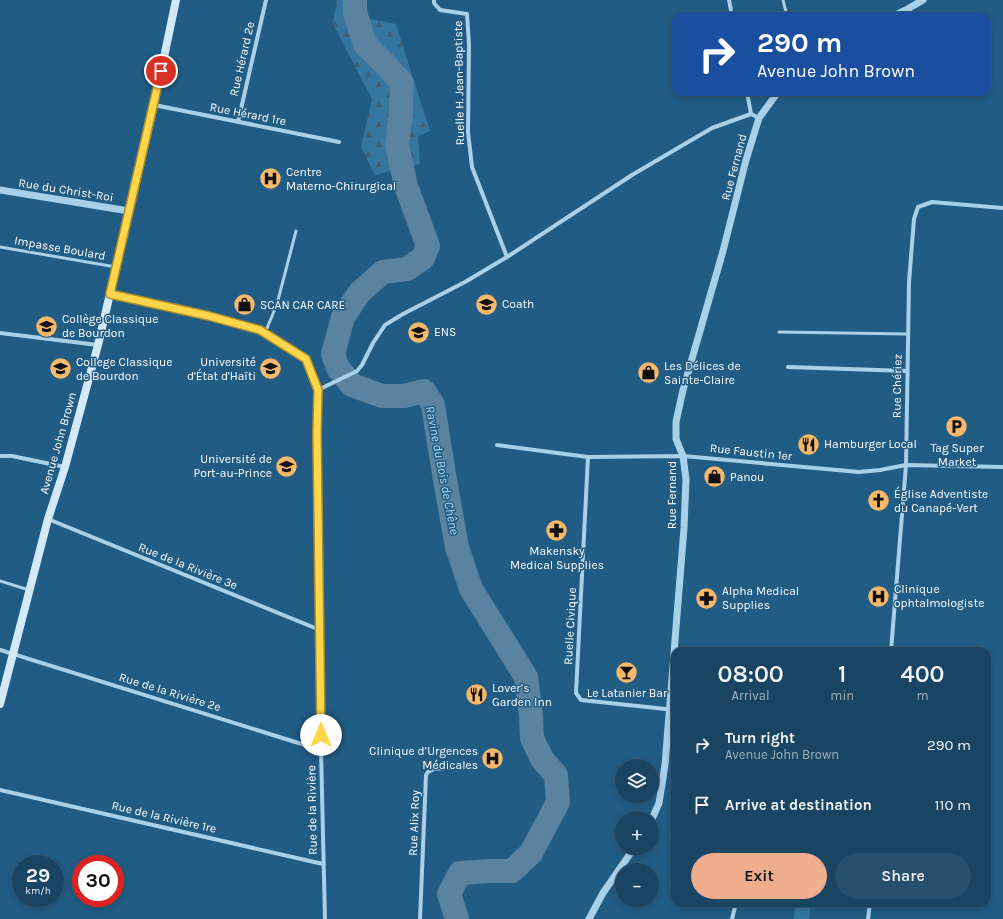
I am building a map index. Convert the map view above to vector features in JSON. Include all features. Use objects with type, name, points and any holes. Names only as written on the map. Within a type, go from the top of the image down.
[{"type":"main road","name":"Avenue John Brown","points":[[0,704],[48,519],[65,467],[98,345],[154,105],[176,0]]},
{"type":"street","name":"Rue Hérard 2e","points":[[238,122],[266,0]]},
{"type":"street","name":"Ruelle H. Jean-Baptiste","points":[[434,0],[434,3],[440,10],[467,14],[469,44],[468,132],[472,167],[507,257]]},
{"type":"street","points":[[729,0],[731,12]]},
{"type":"street","points":[[901,12],[923,0]]},
{"type":"street","points":[[748,96],[751,114]]},
{"type":"street","name":"Rue Fernand","points":[[676,647],[686,479],[683,456],[676,439],[677,415],[723,251],[746,160],[759,118],[775,96]]},
{"type":"street","name":"Rue Hérard 1re","points":[[154,105],[339,142]]},
{"type":"street","points":[[318,390],[341,379],[362,365],[373,343],[385,326],[402,314],[465,282],[507,257],[638,172],[712,128],[751,114],[759,118]]},
{"type":"street","name":"Rue du Christ-Roi","points":[[0,190],[129,211]]},
{"type":"street","name":"Rue Chériez","points":[[891,647],[906,465],[909,282],[914,219],[918,207],[932,202],[1003,208]]},
{"type":"street","name":"Rue de la Rivière","points":[[110,294],[209,316],[260,330],[306,359],[318,390],[317,434],[321,750],[325,919]]},
{"type":"street","points":[[0,333],[98,345]]},
{"type":"street","points":[[788,367],[907,371]]},
{"type":"street","name":"Rue Faustin 1er","points":[[497,445],[588,457],[683,456],[859,472],[906,465],[1003,467]]},
{"type":"street","points":[[0,456],[12,456],[65,467]]},
{"type":"street","name":"Ruelle Civique","points":[[588,457],[576,693],[581,700],[671,710]]},
{"type":"street","name":"Rue de la Rivière 3e","points":[[48,519],[320,630]]},
{"type":"street","name":"Rue de la Rivière 2e","points":[[0,650],[321,750]]},
{"type":"street","name":"Rue Fernand","points":[[655,811],[658,803],[665,765],[671,718]]},
{"type":"street","name":"Rue Alix Roy","points":[[420,919],[426,775],[428,772],[434,770],[472,766]]},
{"type":"street","name":"Rue de la Rivière 1re","points":[[0,790],[323,864]]},
{"type":"street","points":[[589,919],[603,893],[629,855]]},
{"type":"street","points":[[732,919],[735,907]]},
{"type":"street","points":[[868,919],[870,907]]},
{"type":"lane","points":[[783,0],[786,12]]},
{"type":"lane","points":[[265,333],[277,304],[296,231]]},
{"type":"lane","name":"Impasse Boulard","points":[[0,247],[116,267]]},
{"type":"lane","points":[[779,332],[908,334]]},
{"type":"lane","points":[[0,582],[29,590]]},
{"type":"green space","points":[[337,0],[365,0],[370,19],[396,24],[430,131],[418,136],[420,164],[375,175],[361,147],[372,99],[333,24]]},
{"type":"green space","points":[[796,907],[810,907],[809,919],[794,919]]},
{"type":"waterway","name":"Ravine du Bois de Chêne","points":[[355,0],[355,13],[365,44],[402,83],[401,111],[397,145],[406,186],[428,246],[423,258],[407,269],[383,272],[360,292],[343,317],[333,354],[338,368],[352,385],[382,396],[404,396],[424,391],[433,405],[457,547],[471,589],[526,677],[531,715],[532,738],[542,759],[556,775],[558,802],[531,853],[512,871],[460,873],[449,894],[457,919]]},
{"type":"place","name":"Centre Materno-Chirurgical","points":[[271,179]]},
{"type":"place","name":"Coath","points":[[486,304]]},
{"type":"place","name":"SCAN CAR CARE","points":[[245,305]]},
{"type":"place","name":"Collège Classique de Bourdon","points":[[46,326]]},
{"type":"place","name":"ENS","points":[[418,332]]},
{"type":"place","name":"College Classique de Bourdon","points":[[60,369]]},
{"type":"place","name":"Université d'État d'Haïti","points":[[271,369]]},
{"type":"place","name":"Les Délices de Sainte-Claire","points":[[648,373]]},
{"type":"place","name":"Tag Super Market","points":[[957,427]]},
{"type":"place","name":"Hamburger Local","points":[[809,444]]},
{"type":"place","name":"Université de Port-au-Prince","points":[[287,466]]},
{"type":"place","name":"Panou","points":[[714,477]]},
{"type":"place","name":"Église Adventiste du Canapé-Vert","points":[[879,501]]},
{"type":"place","name":"Makensky Medical Supplies","points":[[557,530]]},
{"type":"place","name":"Clinique ophtalmologiste","points":[[879,596]]},
{"type":"place","name":"Alpha Medical Supplies","points":[[706,598]]},
{"type":"place","name":"Le Latanier Bar","points":[[627,672]]},
{"type":"place","name":"Lover’s Garden Inn","points":[[476,695]]},
{"type":"place","name":"Clinique d’Urgences Médicales","points":[[493,758]]},
{"type":"route","points":[[161,71],[110,294],[209,316],[260,330],[306,359],[318,390],[317,434],[321,735]]}]
